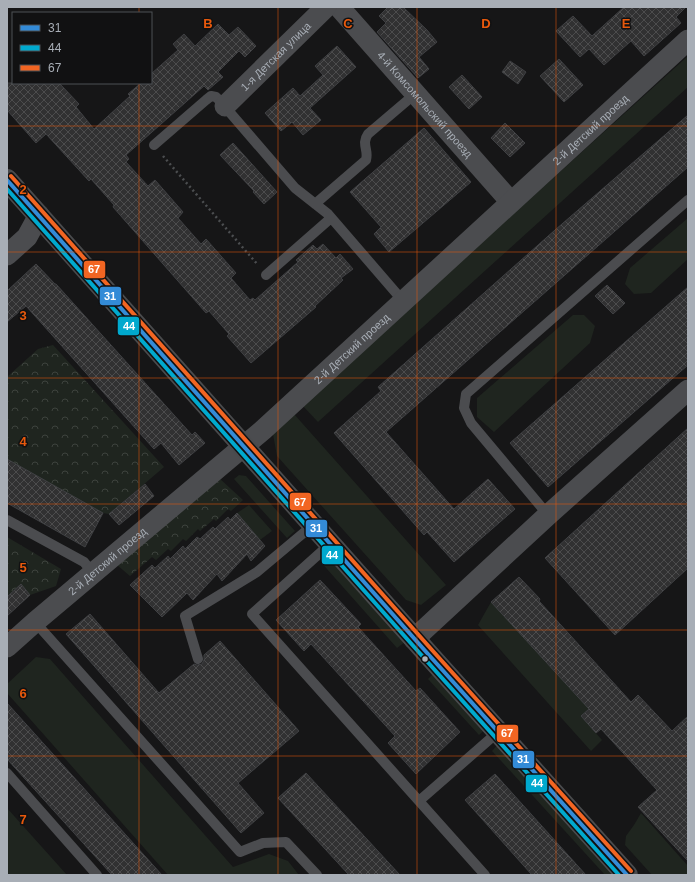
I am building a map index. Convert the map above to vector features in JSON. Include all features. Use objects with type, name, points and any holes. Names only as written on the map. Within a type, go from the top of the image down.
[{"type":"street","name":"1-я Детская улица","points":[[225,106],[326,7]]},
{"type":"street","name":"4-й Комсомольский проезд","points":[[339,7],[511,202]]},
{"type":"street","name":"2-й Детский проезд","points":[[7,647],[244,447],[688,40]]},
{"type":"street","points":[[7,180],[414,639],[627,875]]},
{"type":"street","points":[[7,255],[27,237],[39,215]]},
{"type":"street","points":[[414,639],[548,515],[688,390]]},
{"type":"lane","points":[[315,204],[366,160],[365,141],[368,134],[415,94]]},
{"type":"lane","points":[[154,145],[211,96],[216,97],[295,188],[332,218],[403,301]]},
{"type":"lane","points":[[548,515],[471,423],[464,408],[466,394],[688,200]]},
{"type":"lane","points":[[266,275],[332,218]]},
{"type":"lane","points":[[7,520],[84,562],[93,573]]},
{"type":"lane","points":[[198,659],[184,616],[257,572],[313,525]]},
{"type":"lane","points":[[330,544],[252,614],[485,875]]},
{"type":"lane","points":[[35,622],[240,852],[263,843],[286,842],[317,875]]},
{"type":"lane","points":[[419,801],[498,732]]},
{"type":"lane","points":[[7,773],[97,875]]},
{"type":"path","points":[[154,145],[266,275]]},
{"type":"green space","points":[[688,56],[688,87],[318,422],[302,405]]},
{"type":"green space","points":[[688,218],[688,259],[651,293],[634,294],[625,284],[630,268]]},
{"type":"green space","points":[[573,315],[584,315],[595,326],[590,343],[494,432],[477,417],[477,398]]},
{"type":"green space","points":[[53,345],[164,467],[109,514],[103,513],[7,459],[7,377],[38,349]]},
{"type":"green space","points":[[294,414],[446,585],[421,605],[406,600],[277,456],[273,434]]},
{"type":"green space","points":[[239,475],[246,476],[295,531],[287,538],[234,479]]},
{"type":"green space","points":[[220,479],[243,500],[231,511],[228,509],[216,521],[214,519],[200,531],[198,529],[186,541],[183,539],[171,551],[168,549],[156,560],[152,557],[130,576],[116,564]]},
{"type":"green space","points":[[249,505],[272,531],[260,540],[237,513]]},
{"type":"green space","points":[[7,537],[61,569],[56,586],[30,595],[21,584],[7,597]]},
{"type":"green space","points":[[326,553],[405,642],[397,648],[319,560]]},
{"type":"green space","points":[[491,602],[589,709],[581,716],[602,740],[591,751],[478,625]]},
{"type":"green space","points":[[36,657],[50,659],[233,867],[269,854],[288,861],[299,875],[168,875],[7,693],[7,684]]},
{"type":"green space","points":[[437,670],[488,727],[479,735],[428,679]]},
{"type":"green space","points":[[501,741],[622,875],[605,875],[492,751]]},
{"type":"green space","points":[[7,808],[67,875],[7,875]]},
{"type":"green space","points":[[641,813],[688,866],[688,875],[652,875],[625,845],[626,836]]},
{"type":"building","points":[[388,7],[403,7],[437,42],[419,57],[429,69],[418,78],[377,32],[386,23],[379,16]]},
{"type":"building","points":[[624,7],[686,7],[676,17],[681,23],[644,56],[631,41],[604,65],[589,49],[580,57],[556,31],[573,16],[592,36]]},
{"type":"building","points":[[218,24],[229,35],[238,27],[256,46],[245,57],[239,51],[218,72],[223,77],[208,90],[204,86],[126,155],[129,159],[126,162],[148,186],[155,180],[183,212],[178,218],[201,244],[206,239],[236,273],[231,278],[250,300],[253,298],[255,300],[298,262],[296,260],[313,245],[317,249],[323,244],[336,258],[340,254],[353,269],[341,278],[343,280],[315,306],[316,307],[251,363],[227,336],[229,334],[209,311],[206,313],[113,207],[114,205],[91,179],[89,181],[46,134],[36,143],[7,110],[7,83],[60,84],[79,104],[76,107],[94,129],[130,96],[128,94],[140,84],[152,84],[152,73],[178,50],[173,44],[184,34],[195,46]]},
{"type":"building","points":[[337,46],[356,67],[310,108],[321,120],[303,135],[292,122],[281,131],[265,113],[293,88],[300,96],[323,75],[315,66]]},
{"type":"building","points":[[559,59],[583,85],[564,102],[540,76]]},
{"type":"building","points":[[510,61],[526,72],[518,84],[502,72]]},
{"type":"building","points":[[462,75],[482,97],[469,109],[449,87]]},
{"type":"building","points":[[688,115],[688,167],[386,432],[454,509],[488,479],[515,509],[454,562],[427,532],[424,535],[334,433],[381,391],[378,387],[555,230]]},
{"type":"building","points":[[505,123],[525,143],[510,157],[491,138]]},
{"type":"building","points":[[424,128],[471,182],[389,252],[374,234],[381,227],[350,192]]},
{"type":"building","points":[[233,143],[277,192],[264,204],[253,192],[254,191],[220,155]]},
{"type":"building","points":[[36,264],[56,284],[192,435],[195,432],[205,443],[179,465],[161,443],[154,449],[26,306],[7,322],[7,291]]},
{"type":"building","points":[[607,285],[625,303],[613,314],[595,296]]},
{"type":"building","points":[[688,287],[688,365],[548,487],[510,443]]},
{"type":"building","points":[[688,428],[688,568],[615,635],[545,558]]},
{"type":"building","points":[[7,459],[103,513],[85,547],[7,503]]},
{"type":"building","points":[[145,484],[154,496],[119,525],[109,514]]},
{"type":"building","points":[[237,513],[265,546],[251,561],[247,554],[222,581],[217,574],[193,600],[187,593],[162,617],[130,585],[152,565],[155,568],[168,556],[170,559],[183,546],[185,549],[197,537],[200,539],[213,527],[215,529],[228,517],[230,520]]},
{"type":"building","points":[[519,577],[631,702],[638,695],[672,731],[688,716],[688,861],[638,807],[657,790],[601,729],[596,733],[581,716],[589,709],[491,602]]},
{"type":"building","points":[[320,580],[361,624],[358,627],[416,691],[420,688],[460,732],[416,774],[388,743],[395,736],[311,644],[304,651],[276,620]]},
{"type":"building","points":[[21,584],[30,595],[7,616],[7,597]]},
{"type":"building","points":[[90,614],[159,693],[194,664],[202,664],[204,655],[220,641],[299,731],[238,783],[264,813],[241,833],[66,634]]},
{"type":"building","points":[[7,703],[162,875],[112,875],[7,759]]},
{"type":"building","points":[[306,773],[400,875],[349,875],[278,798]]},
{"type":"building","points":[[495,774],[586,875],[532,875],[465,800]]},
{"type":"transit line","name":"67","points":[[11,176],[432,650],[631,871]]},
{"type":"transit line","name":"31","points":[[7,180],[428,654],[627,875]]},
{"type":"transit line","name":"44","points":[[7,189],[619,875]]}]
